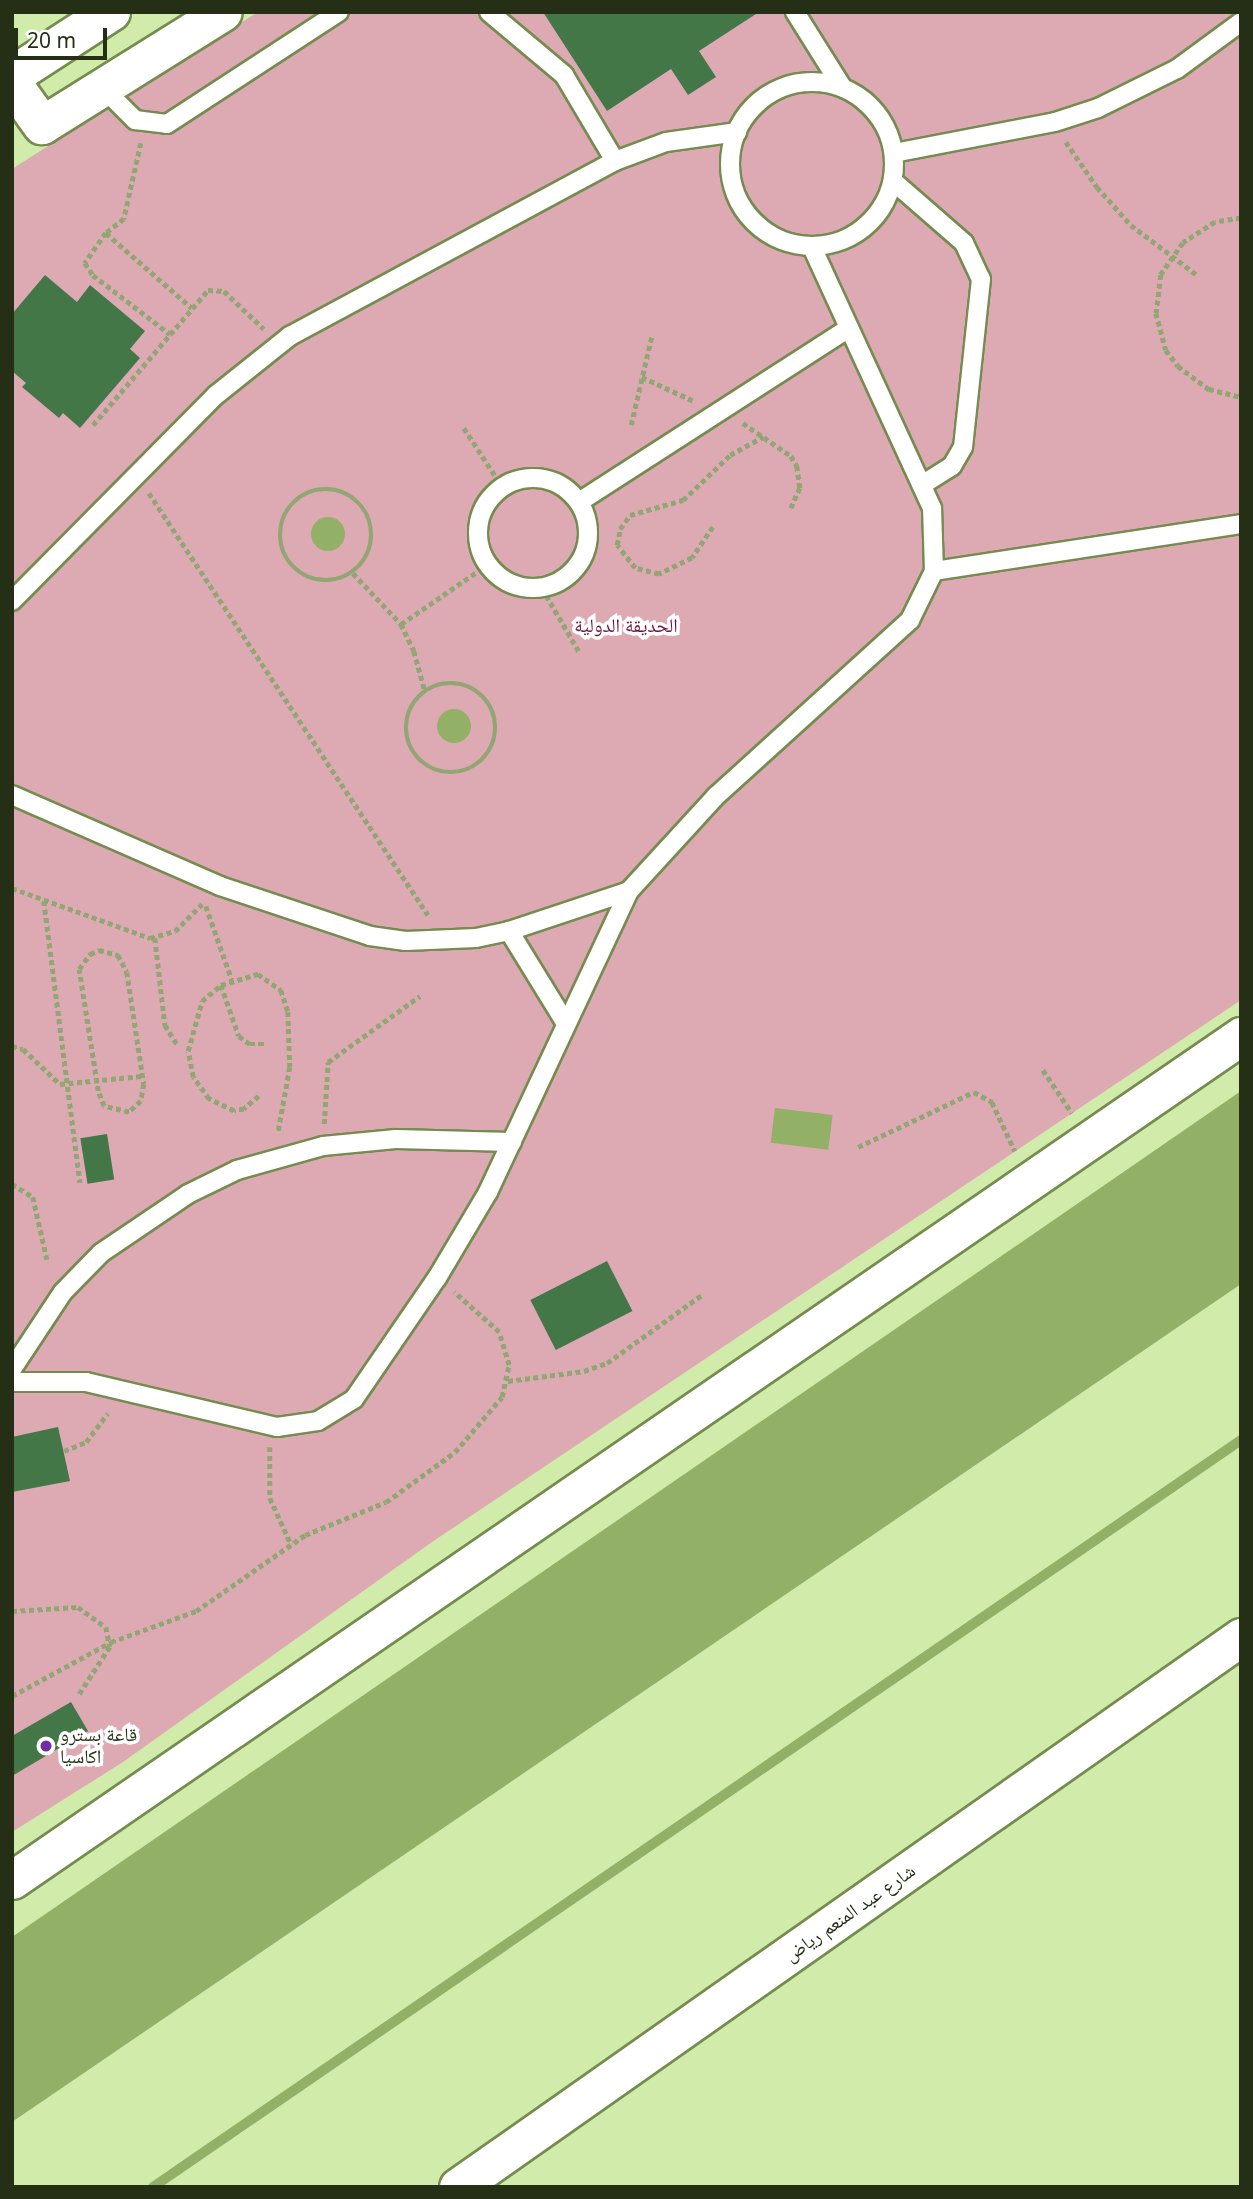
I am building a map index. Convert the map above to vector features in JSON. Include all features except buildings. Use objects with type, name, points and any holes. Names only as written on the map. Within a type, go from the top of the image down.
[{"type":"highway","points":[[12,76],[111,12]]},
{"type":"highway","points":[[12,83],[42,125]]},
{"type":"street","points":[[42,125],[223,12]]},
{"type":"street","points":[[12,1880],[1241,1036]]},
{"type":"street","name":"شارع عبد المنعم رياض","points":[[458,2187],[1241,1637]]},
{"type":"lane","points":[[102,87],[127,115],[144,125],[177,120],[339,12]]},
{"type":"lane","points":[[489,12],[564,75],[615,161]]},
{"type":"lane","points":[[795,12],[842,87],[877,113],[894,153],[893,181],[877,215],[849,239],[812,247],[778,239],[749,217],[739,202],[730,167],[737,132],[758,102],[789,85],[816,82],[842,87]]},
{"type":"lane","points":[[894,153],[1055,122],[1158,79],[1241,22]]},
{"type":"lane","points":[[12,601],[216,395],[280,344],[615,161],[666,142],[737,132]]},
{"type":"lane","points":[[893,181],[964,243],[981,279],[963,447],[952,466],[923,484]]},
{"type":"lane","points":[[12,1382],[63,1380],[125,1389],[277,1427],[318,1421],[354,1399],[438,1278],[512,1142],[565,1022],[629,891],[716,796],[895,637],[923,600],[933,571],[936,531],[923,484],[812,247]]},
{"type":"lane","points":[[579,502],[849,328]]},
{"type":"lane","points":[[518,479],[552,480],[579,502],[588,523],[583,555],[562,580],[542,588],[521,587],[502,580],[488,565],[477,531],[489,498],[502,486],[518,479]]},
{"type":"lane","points":[[933,571],[1241,524]]},
{"type":"lane","points":[[12,795],[220,886],[335,929],[406,941],[445,941],[509,931],[629,891]]},
{"type":"lane","points":[[509,931],[565,1022]]},
{"type":"lane","points":[[12,1369],[63,1292],[101,1253],[188,1194],[273,1159],[323,1146],[396,1139],[512,1142]]},
{"type":"path","points":[[1055,122],[1113,207],[1170,257],[1197,275]]},
{"type":"path","points":[[144,125],[127,211],[89,252],[86,268],[170,334]]},
{"type":"path","points":[[1241,218],[1198,231],[1170,257],[1156,293],[1159,332],[1167,350],[1192,379],[1209,389],[1241,397]]},
{"type":"path","points":[[106,233],[192,308]]},
{"type":"path","points":[[93,425],[208,290],[219,289],[280,344]]},
{"type":"path","points":[[631,425],[652,335]]},
{"type":"path","points":[[464,428],[502,486]]},
{"type":"path","points":[[713,527],[697,553],[659,574],[635,568],[617,545],[620,529],[630,515],[683,500],[730,455],[764,437]]},
{"type":"path","points":[[137,475],[445,941]]},
{"type":"path","points":[[327,488],[345,493],[361,504],[370,521],[372,540],[366,559],[353,573],[335,581],[316,580],[298,572],[286,558],[280,540],[282,520],[292,504],[307,492],[327,488]]},
{"type":"path","points":[[401,624],[488,565]]},
{"type":"path","points":[[353,573],[401,624],[414,651],[425,691]]},
{"type":"path","points":[[542,588],[580,653]]},
{"type":"path","points":[[442,684],[461,684],[478,691],[491,705],[496,723],[494,743],[485,759],[470,770],[451,774],[433,770],[413,751],[406,723],[412,705],[425,691],[442,684]]},
{"type":"path","points":[[12,888],[155,938],[175,931],[220,886]]},
{"type":"path","points":[[44,901],[80,1183]]},
{"type":"path","points":[[204,902],[232,979]]},
{"type":"path","points":[[155,938],[165,1025],[178,1046]]},
{"type":"path","points":[[99,950],[118,955],[124,963],[142,1076],[141,1101],[120,1113],[104,1106],[96,1082],[79,969],[90,954],[99,950]]},
{"type":"path","points":[[259,1096],[244,1109],[227,1109],[209,1099],[193,1077],[188,1051],[196,1012],[221,985],[232,979],[258,974],[267,977],[285,999],[290,1067],[273,1159]]},
{"type":"path","points":[[221,985],[239,1036],[250,1044],[265,1044]]},
{"type":"path","points":[[323,1146],[328,1062],[420,996]]},
{"type":"path","points":[[12,1046],[23,1049],[53,1081],[66,1085],[142,1076]]},
{"type":"path","points":[[1042,1070],[1090,1139]]},
{"type":"path","points":[[858,1147],[968,1094],[982,1093],[992,1102],[1028,1180]]},
{"type":"path","points":[[12,1184],[33,1197],[47,1259]]},
{"type":"path","points":[[12,1696],[111,1642],[196,1611],[291,1544],[411,1487],[470,1437],[508,1381],[506,1348],[499,1332],[438,1278]]},
{"type":"path","points":[[508,1381],[584,1371],[607,1363],[703,1294]]},
{"type":"path","points":[[64,1451],[86,1443],[125,1389]]},
{"type":"path","points":[[277,1427],[267,1472],[270,1498],[291,1544]]},
{"type":"path","points":[[12,1611],[78,1607],[96,1616],[111,1642]]},
{"type":"path","points":[[79,1695],[111,1642]]},
{"type":"green space","name":"الحديقة الدولية","points":[[258,12],[1241,12],[1241,1000],[432,1542],[123,1762],[12,1832],[12,169]]},
{"type":"shaded area","points":[[328,517],[340,522],[345,534],[340,546],[328,551],[316,546],[311,534],[316,522]]},
{"type":"shaded area","points":[[454,709],[466,714],[471,726],[466,738],[454,743],[442,738],[437,726],[442,714]]},
{"type":"shaded area","points":[[1241,1091],[1241,1284],[12,2122],[12,1937]]},
{"type":"shaded area","points":[[775,1108],[833,1115],[828,1150],[771,1143]]},
{"type":"waterway","points":[[153,2187],[1241,1440]]},
{"type":"place","name":"قاعة بسترو اكاسيا","points":[[46,1746]]}]
